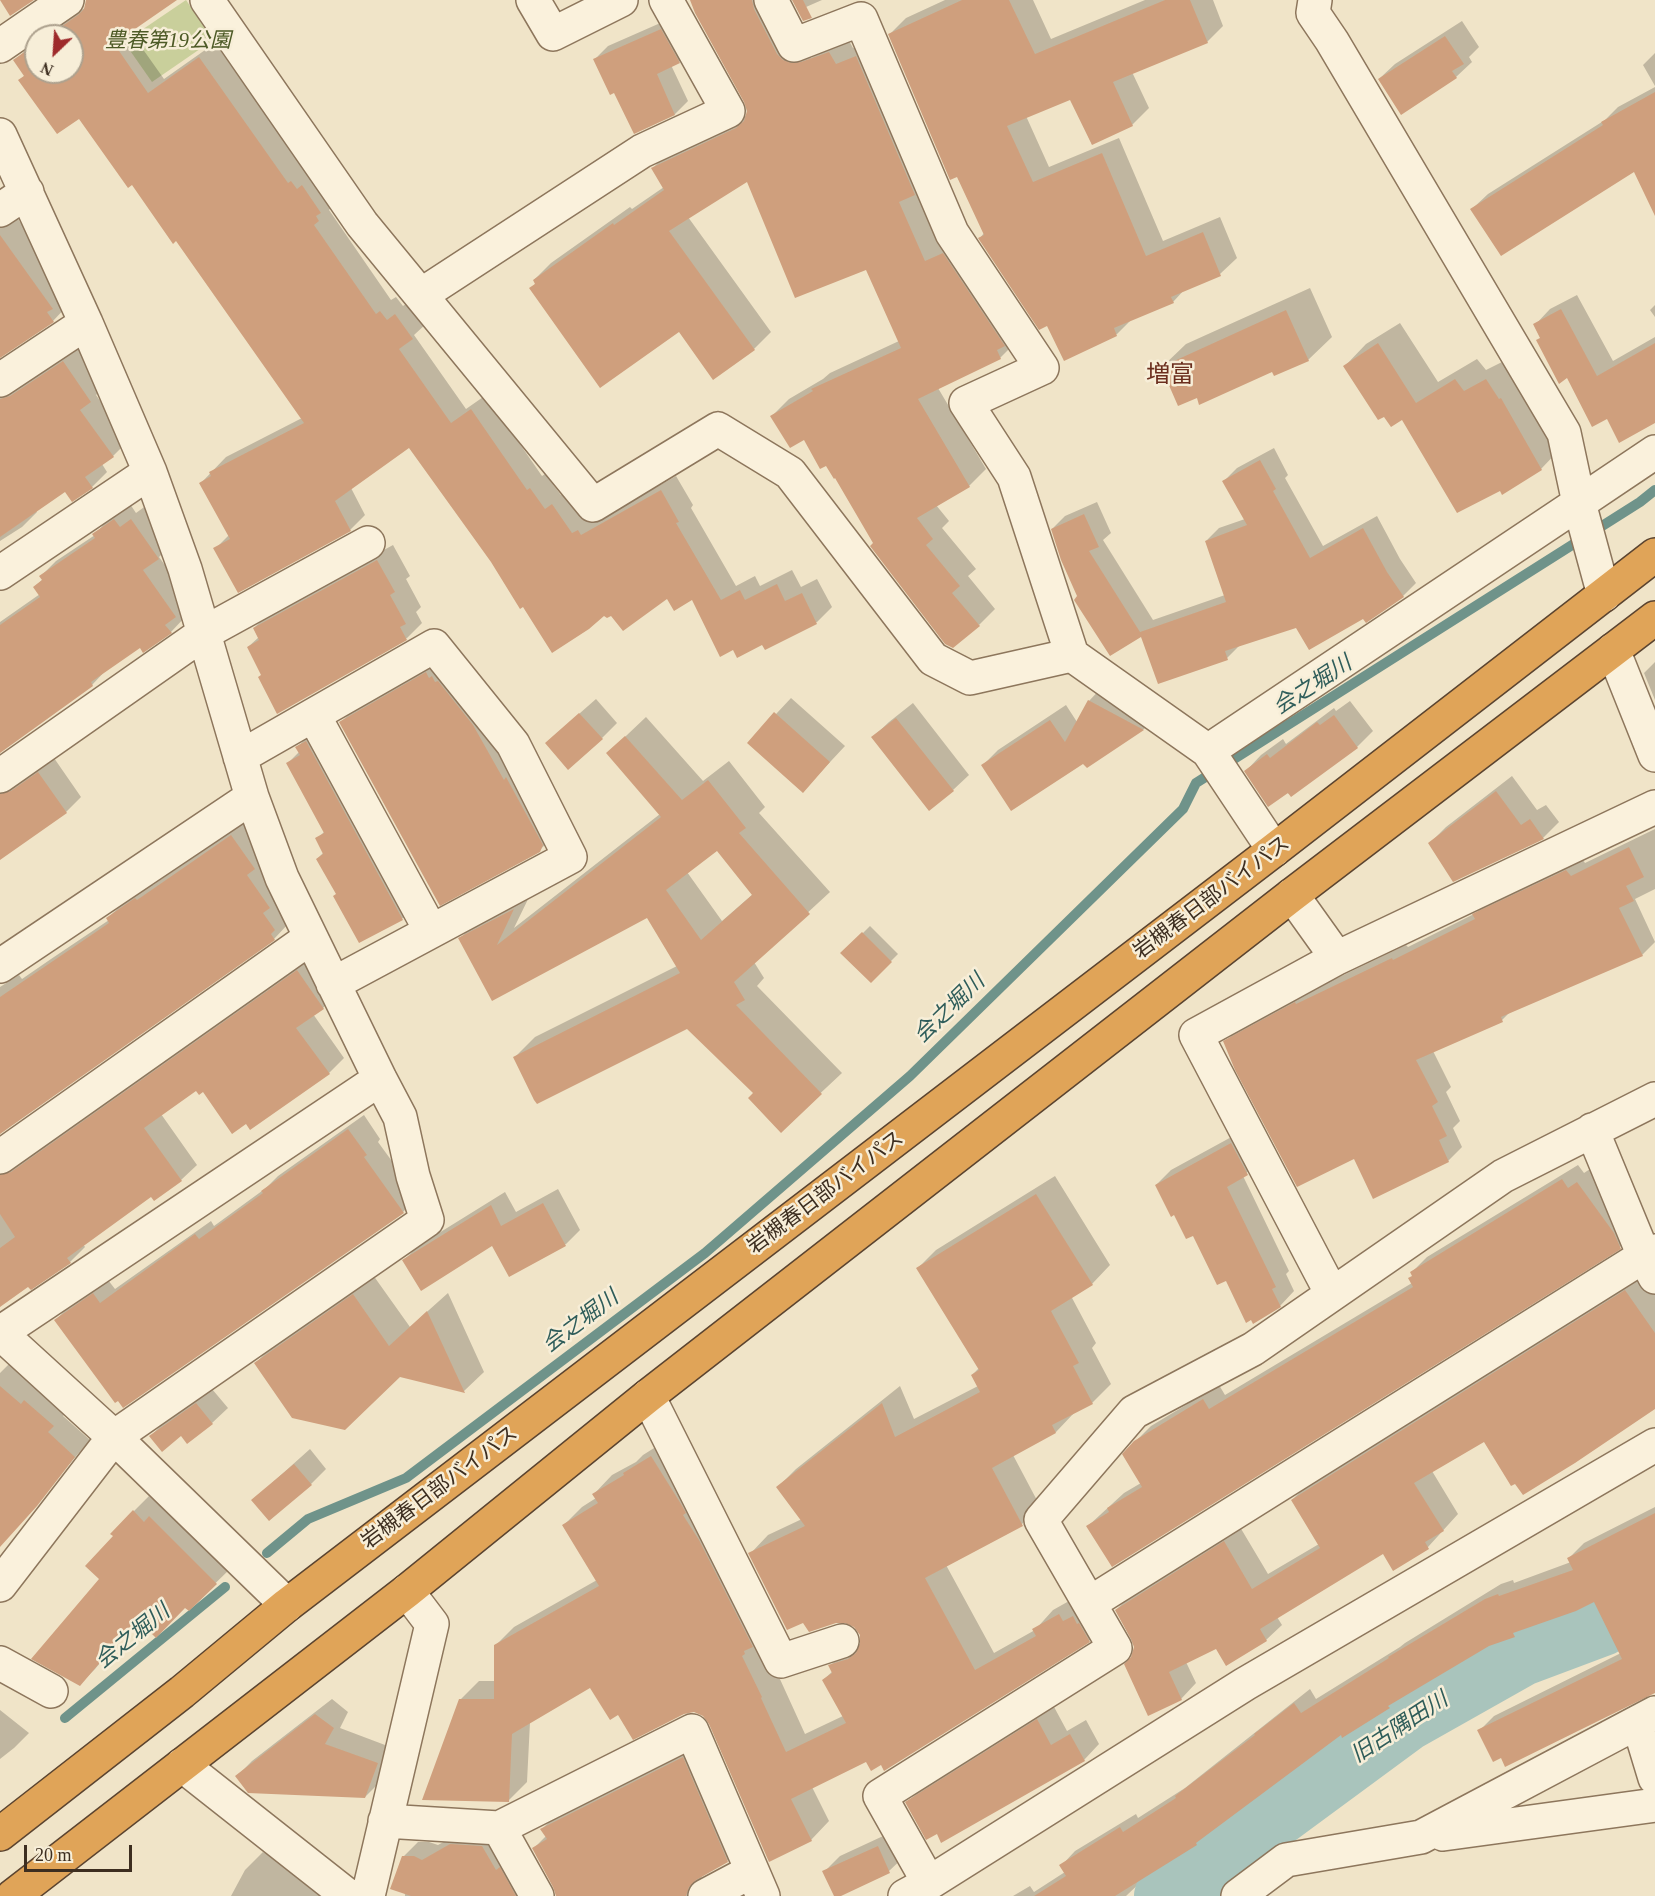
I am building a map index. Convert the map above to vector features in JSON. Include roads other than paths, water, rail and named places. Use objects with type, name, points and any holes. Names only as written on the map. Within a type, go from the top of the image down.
[{"type":"highway","name":"岩槻春日部バイパス","points":[[0,1834],[182,1692],[287,1605],[1274,850],[1655,555]]},
{"type":"highway","points":[[13,1896],[407,1591],[648,1396],[1292,895],[1655,618]]},
{"type":"street","points":[[0,46],[67,0]]},
{"type":"street","points":[[207,0],[362,224],[593,505],[718,429],[790,473],[933,659],[970,678],[1072,655]]},
{"type":"street","points":[[533,0],[553,34],[621,0]]},
{"type":"street","points":[[421,295],[642,151],[728,111],[666,0]]},
{"type":"street","points":[[771,0],[794,45],[861,19],[952,233],[1042,368],[966,403],[1014,477],[1072,655],[1209,752],[1274,850]]},
{"type":"street","points":[[1315,0],[1313,13],[1332,41],[1564,433],[1578,503],[1604,595]]},
{"type":"street","points":[[0,135],[86,323],[150,472],[185,569],[252,797],[282,878],[400,1117],[413,1176],[428,1220],[114,1437],[0,1585]]},
{"type":"street","points":[[0,210],[27,192]]},
{"type":"street","points":[[0,380],[86,323]]},
{"type":"street","points":[[1209,752],[1655,452]]},
{"type":"street","points":[[0,573],[150,472]]},
{"type":"street","points":[[0,776],[204,633],[368,543]]},
{"type":"street","points":[[240,757],[434,646],[513,744],[570,857],[333,984]]},
{"type":"street","points":[[1613,650],[1655,755]]},
{"type":"street","points":[[314,716],[431,931]]},
{"type":"street","points":[[0,966],[252,797]]},
{"type":"street","points":[[1332,1294],[1196,1035],[1338,958],[1655,807]]},
{"type":"street","points":[[1292,895],[1338,958]]},
{"type":"street","points":[[0,1157],[310,938]]},
{"type":"street","points":[[287,1605],[114,1437],[0,1333],[380,1079]]},
{"type":"street","points":[[1655,1099],[1503,1176],[1253,1349],[1134,1412],[1041,1520],[1115,1648],[880,1796],[917,1889],[1245,1684],[1655,1445]]},
{"type":"street","points":[[1090,1603],[1651,1261],[1592,1130]]},
{"type":"street","points":[[648,1396],[781,1662],[842,1641]]},
{"type":"street","points":[[368,1896],[432,1624],[407,1591]]},
{"type":"street","points":[[0,1663],[51,1691]]},
{"type":"street","points":[[1421,1837],[1646,1717],[1655,1778]]},
{"type":"street","points":[[385,1821],[499,1828],[692,1731],[757,1883],[705,1896]]},
{"type":"street","points":[[182,1765],[348,1896]]},
{"type":"street","points":[[1238,1896],[1286,1860],[1421,1837],[1655,1805]]},
{"type":"street","points":[[499,1828],[537,1896]]},
{"type":"waterway","name":"会之堀川","points":[[267,1553],[308,1519],[406,1478],[705,1253],[910,1076],[1183,809],[1196,783],[1640,502],[1655,490]]},
{"type":"waterway","name":"会之堀川","points":[[65,1718],[225,1587]]},
{"type":"waterway","name":"旧古隅田川","points":[[1166,1896],[1405,1720],[1522,1654],[1602,1624],[1655,1596]]},
{"type":"district","name":"増富","points":[[1170,376]]},
{"type":"park label","name":"豊春第19公園","points":[[168,41]]}]
